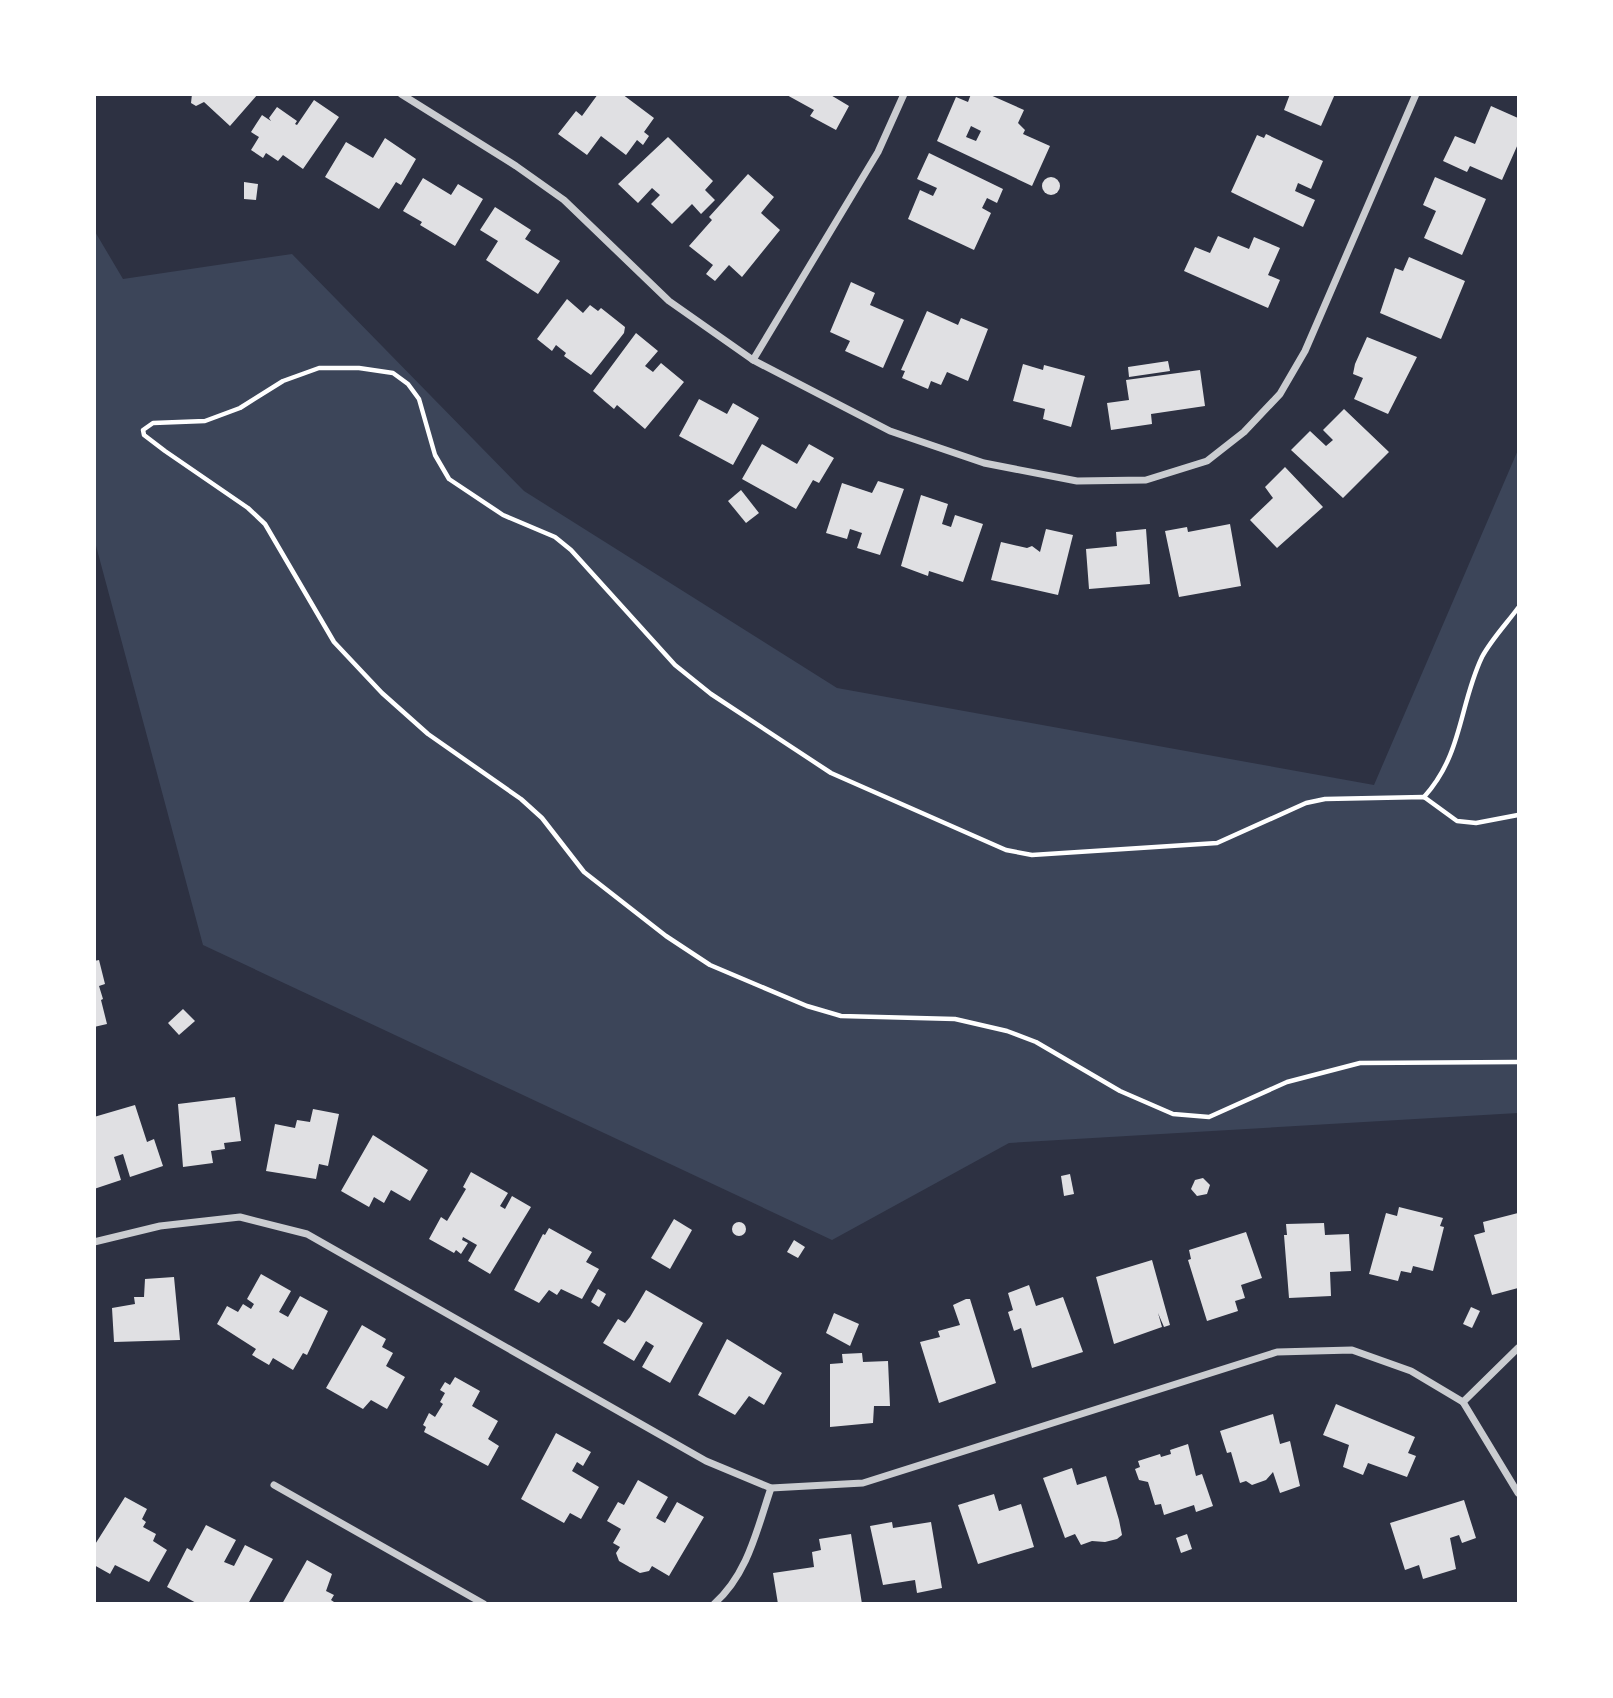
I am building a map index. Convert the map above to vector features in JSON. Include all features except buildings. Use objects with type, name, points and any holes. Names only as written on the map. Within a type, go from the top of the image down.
[{"type":"street","points":[[401,94],[516,166],[564,200],[669,301],[753,360],[890,431],[984,463],[1077,481],[1146,480],[1207,461],[1244,432],[1280,394],[1304,351],[1416,94]]},
{"type":"street","points":[[753,360],[878,152],[904,94]]},
{"type":"street","points":[[94,1242],[160,1227],[240,1217],[307,1234],[706,1461],[771,1488],[863,1483],[1277,1352],[1353,1350],[1411,1371],[1463,1402],[1518,1493]]},
{"type":"street","points":[[1463,1402],[1518,1348]]},
{"type":"street","points":[[274,1485],[484,1604]]},
{"type":"street","points":[[714,1604],[726,1593],[747,1560],[771,1488]]},
{"type":"path","points":[[1518,816],[1476,823],[1457,821],[1424,797],[1325,799],[1306,803],[1217,843],[1032,855],[1006,850],[831,773],[711,694],[675,665],[571,550],[555,537],[503,515],[449,479],[435,455],[419,399],[408,384],[393,373],[359,368],[319,368],[284,381],[240,408],[205,421],[153,423],[143,430],[155,443],[238,500],[265,524],[334,642],[382,693],[428,734],[521,799],[542,818],[584,872],[666,936],[710,965],[807,1006],[841,1016],[955,1019],[1007,1031],[1036,1042],[1120,1091],[1172,1114],[1209,1117],[1287,1082],[1360,1063],[1518,1062]]},
{"type":"path","points":[[1424,797],[1440,779],[1456,744],[1483,656],[1518,608]]},
{"type":"shaded area","points":[[94,230],[123,279],[292,254],[524,491],[837,688],[1374,785],[1518,450],[1518,1113],[1009,1143],[832,1240],[203,945],[95,542]]}]
